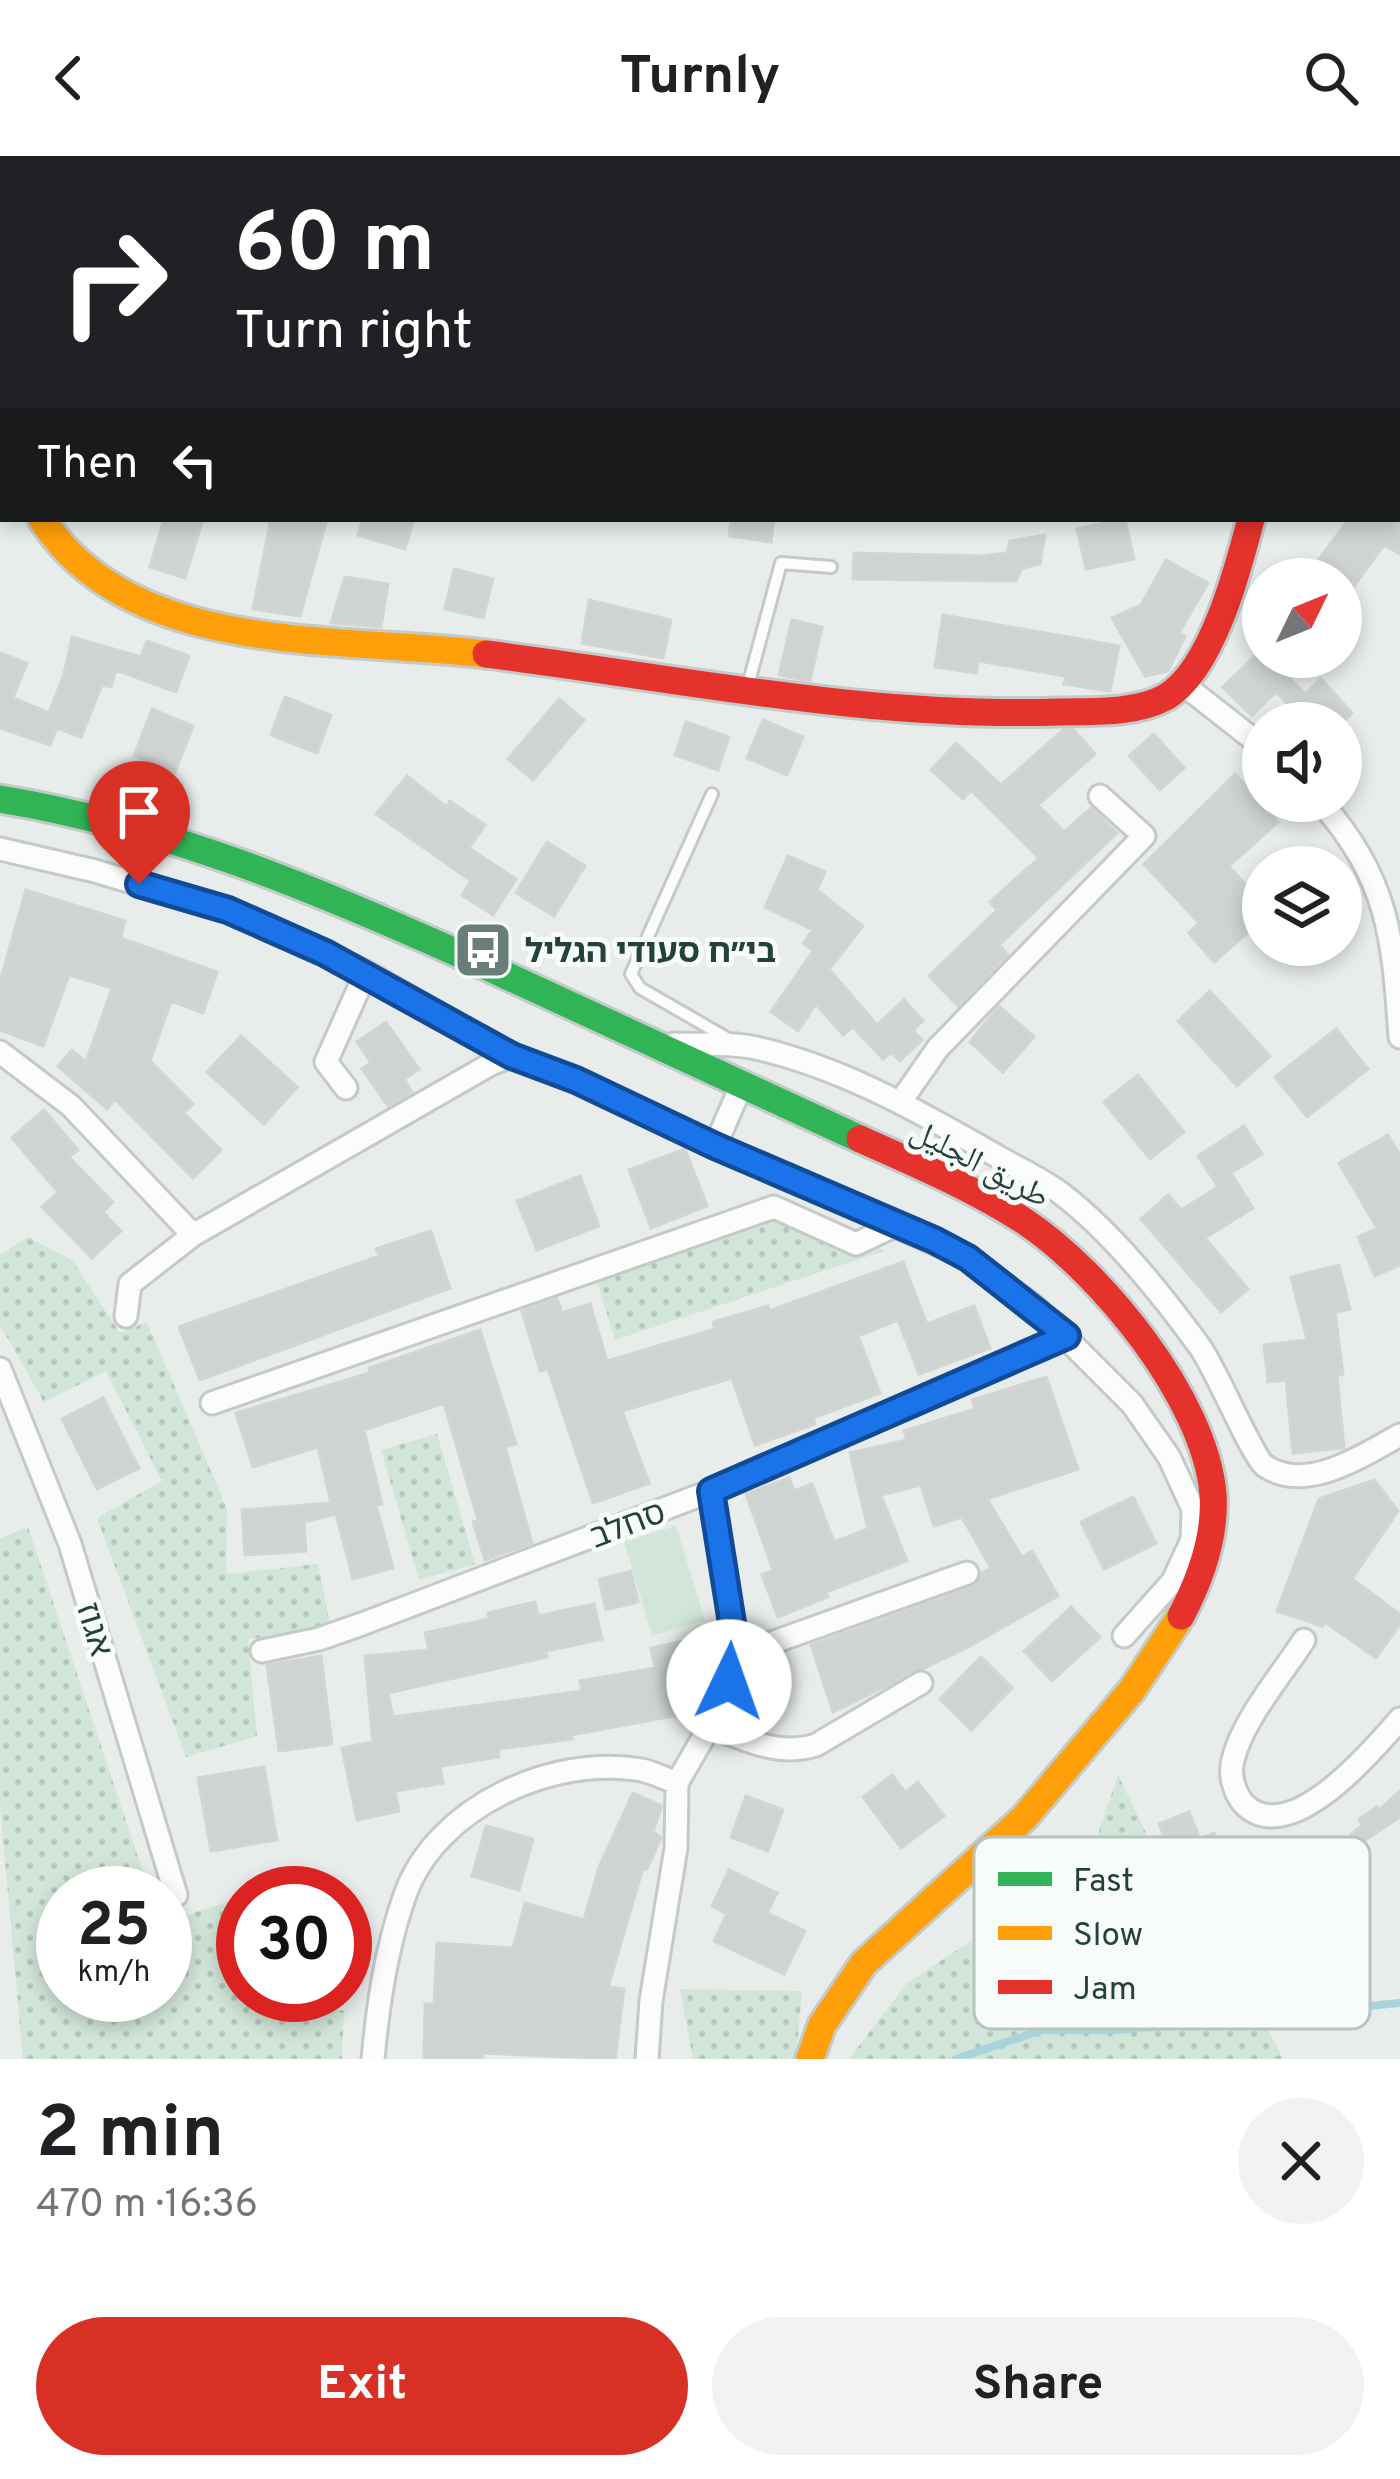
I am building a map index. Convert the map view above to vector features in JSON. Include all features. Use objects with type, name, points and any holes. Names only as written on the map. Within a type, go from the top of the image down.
[{"type":"main road","points":[[44,522],[56,544],[84,569],[129,599],[185,618],[316,641],[472,652],[894,708],[1018,715],[1138,707],[1166,698],[1184,685],[1238,578],[1250,522]]},
{"type":"main road","name":"طريق الجليل","points":[[0,799],[114,824],[259,868],[656,1043],[981,1198],[1047,1238],[1096,1286],[1151,1354],[1196,1432],[1213,1493],[1208,1554],[1183,1612],[1143,1680],[1004,1837]]},
{"type":"main road","name":"طريق الجليل","points":[[810,2059],[815,2036],[850,1975],[974,1864]]},
{"type":"street","points":[[1184,685],[1242,731]]},
{"type":"street","points":[[901,1101],[938,1048],[1144,836],[1100,796]]},
{"type":"street","points":[[1338,822],[1381,896],[1395,962],[1400,1037]]},
{"type":"street","points":[[0,849],[228,910],[366,972],[512,1056],[576,1080],[968,1258],[1067,1336],[1132,1404],[1168,1457],[1193,1509],[1192,1540],[1173,1581],[1124,1636]]},
{"type":"street","points":[[346,1088],[326,1062],[366,972]]},
{"type":"street","points":[[656,1043],[741,1046],[811,1066],[901,1101],[1058,1191],[1094,1222],[1201,1348],[1258,1460],[1269,1469],[1288,1474],[1323,1472],[1400,1435]]},
{"type":"street","points":[[0,1052],[71,1106],[194,1235]]},
{"type":"street","points":[[126,1316],[130,1284],[194,1235],[490,1064],[512,1056]]},
{"type":"street","points":[[715,1146],[742,1082]]},
{"type":"street","points":[[212,1403],[774,1208],[856,1244],[896,1226]]},
{"type":"street","points":[[711,1491],[1067,1336]]},
{"type":"street","name":"אגוז","points":[[0,1369],[70,1544],[167,1866]]},
{"type":"street","name":"סחלב","points":[[262,1651],[362,1624],[711,1491],[732,1623],[732,1658],[722,1705],[677,1783],[676,1849],[651,2001],[647,2059]]},
{"type":"street","points":[[732,1658],[967,1573]]},
{"type":"street","points":[[1304,1640],[1247,1729],[1232,1762],[1234,1789],[1246,1807],[1268,1816],[1322,1796],[1352,1773],[1400,1719]]},
{"type":"street","points":[[708,1725],[766,1747],[798,1751],[921,1683]]},
{"type":"street","points":[[373,2059],[379,1995],[406,1892],[433,1848],[473,1810],[520,1785],[582,1769],[642,1770],[677,1783]]},
{"type":"lane","points":[[747,688],[781,562],[831,567]]},
{"type":"lane","points":[[712,794],[631,974],[640,988],[741,1046]]},
{"type":"green space","points":[[797,1207],[884,1251],[615,1340],[597,1281]]},
{"type":"green space","points":[[28,1237],[72,1260],[120,1333],[147,1322],[227,1509],[226,1574],[318,1564],[331,1628],[248,1639],[257,1736],[186,1757],[97,1518],[162,1481],[106,1371],[44,1402],[0,1325],[0,1255]]},
{"type":"green space","points":[[437,1434],[475,1564],[419,1580],[381,1450]]},
{"type":"green space","points":[[676,1526],[705,1620],[652,1636],[624,1541]]},
{"type":"green space","points":[[28,1527],[141,1866],[36,1866],[36,2022],[192,2022],[192,1913],[216,1906],[216,2022],[344,2022],[342,2059],[23,2059],[0,1806],[0,1538]]},
{"type":"green space","points":[[1118,1775],[1148,1837],[1095,1837]]},
{"type":"green space","points":[[974,1939],[974,2029],[1268,2029],[1283,2059],[849,2059],[907,1983]]},
{"type":"green space","points":[[680,1989],[802,1991],[796,2059],[693,2059]]},
{"type":"building","points":[[163,522],[202,522],[185,578],[150,567]]},
{"type":"building","points":[[270,522],[326,522],[300,616],[253,609]]},
{"type":"building","points":[[362,522],[413,522],[405,549],[358,535]]},
{"type":"building","points":[[731,522],[774,522],[771,542],[729,536]]},
{"type":"building","points":[[1126,522],[1134,559],[1086,569],[1077,529]]},
{"type":"building","points":[[1347,522],[1400,522],[1400,554],[1384,545],[1362,575],[1362,558],[1320,558]]},
{"type":"building","points":[[1045,535],[1040,564],[1022,568],[1016,581],[853,579],[854,553],[983,556],[1007,553],[1010,541]]},
{"type":"building","points":[[1166,560],[1208,583],[1179,633],[1185,636],[1168,671],[1145,676],[1112,618],[1141,605]]},
{"type":"building","points":[[454,569],[493,579],[483,618],[445,609]]},
{"type":"building","points":[[345,577],[388,584],[381,627],[331,623]]},
{"type":"building","points":[[589,600],[671,620],[663,658],[582,643]]},
{"type":"building","points":[[943,615],[1119,646],[1110,691],[1064,684],[1066,676],[978,661],[976,673],[935,667]]},
{"type":"building","points":[[792,620],[822,627],[810,681],[779,675]]},
{"type":"building","points":[[72,637],[141,657],[147,641],[189,656],[176,692],[116,670],[111,687],[102,685],[81,737],[57,728],[50,745],[0,728],[0,653],[27,663],[13,698],[49,713]]},
{"type":"building","points":[[1242,668],[1242,678],[1289,678],[1305,694],[1321,679],[1342,702],[1286,702],[1276,692],[1266,702],[1242,702],[1242,706],[1223,687]]},
{"type":"building","points":[[285,697],[331,715],[317,753],[271,735]]},
{"type":"building","points":[[559,699],[584,720],[533,780],[508,759]]},
{"type":"building","points":[[152,709],[193,726],[175,772],[134,756]]},
{"type":"building","points":[[763,720],[803,737],[787,775],[747,758]]},
{"type":"building","points":[[686,722],[729,737],[718,770],[675,755]]},
{"type":"building","points":[[1073,729],[1095,754],[1038,805],[1064,832],[1091,808],[1117,833],[999,945],[1008,955],[958,1006],[929,976],[997,910],[990,902],[1039,858],[971,790],[963,799],[931,770],[956,743],[1001,785],[1063,730]]},
{"type":"building","points":[[1154,734],[1184,768],[1160,790],[1129,756]]},
{"type":"building","points":[[1235,774],[1242,782],[1242,822],[1278,822],[1251,846],[1242,846],[1242,854],[1229,866],[1242,881],[1242,937],[1214,962],[1189,933],[1199,923],[1144,864]]},
{"type":"building","points":[[407,776],[446,807],[450,801],[485,825],[469,848],[516,879],[493,915],[462,895],[471,881],[376,814]]},
{"type":"building","points":[[547,842],[585,866],[554,916],[516,893]]},
{"type":"building","points":[[788,856],[825,872],[817,890],[863,926],[829,969],[877,1025],[904,1000],[923,1021],[913,1030],[922,1040],[900,1061],[891,1052],[883,1059],[853,1027],[843,1035],[816,1004],[798,1031],[771,1012],[813,951],[803,943],[813,930],[765,907]]},
{"type":"building","points":[[26,890],[125,921],[120,938],[217,972],[203,1013],[171,1001],[150,1061],[193,1104],[184,1113],[221,1150],[193,1178],[115,1099],[107,1109],[58,1066],[72,1050],[86,1062],[112,988],[69,975],[43,1046],[0,1030],[0,982]]},
{"type":"building","points":[[1210,991],[1270,1056],[1237,1086],[1178,1021]]},
{"type":"building","points":[[999,1006],[1034,1037],[1003,1072],[970,1042]]},
{"type":"building","points":[[386,1022],[419,1069],[404,1079],[412,1092],[388,1106],[362,1069],[371,1063],[357,1042]]},
{"type":"building","points":[[1336,1029],[1368,1069],[1307,1117],[1275,1077]]},
{"type":"building","points":[[241,1036],[297,1087],[264,1124],[207,1072]]},
{"type":"building","points":[[1138,1075],[1184,1132],[1150,1159],[1104,1102]]},
{"type":"building","points":[[44,1110],[78,1150],[69,1157],[113,1202],[103,1212],[121,1231],[92,1258],[42,1207],[58,1192],[12,1138]]},
{"type":"building","points":[[1244,1126],[1262,1154],[1231,1173],[1253,1208],[1205,1238],[1248,1289],[1221,1312],[1141,1219],[1168,1195],[1181,1210],[1218,1187],[1198,1156]]},
{"type":"building","points":[[1388,1135],[1400,1155],[1400,1265],[1375,1276],[1358,1237],[1377,1228],[1339,1163]]},
{"type":"building","points":[[685,1149],[707,1206],[651,1228],[629,1170]]},
{"type":"building","points":[[580,1176],[599,1226],[537,1250],[517,1201]]},
{"type":"building","points":[[431,1231],[450,1288],[200,1380],[179,1327],[379,1256],[376,1249]]},
{"type":"building","points":[[903,1262],[927,1324],[974,1306],[990,1348],[919,1374],[898,1320],[858,1336],[880,1393],[813,1418],[815,1424],[755,1445],[732,1378],[622,1411],[649,1483],[593,1503],[548,1369],[540,1371],[522,1311],[557,1298],[562,1313],[590,1304],[607,1361],[715,1329],[713,1322],[768,1306],[769,1311]]},
{"type":"building","points":[[1339,1265],[1350,1309],[1335,1312],[1343,1374],[1337,1375],[1344,1448],[1293,1453],[1286,1380],[1268,1382],[1264,1345],[1307,1340],[1291,1277]]},
{"type":"building","points":[[480,1330],[516,1444],[505,1447],[532,1543],[485,1560],[444,1403],[364,1430],[382,1504],[376,1505],[393,1568],[353,1579],[336,1514],[304,1522],[306,1551],[245,1555],[242,1510],[331,1503],[318,1447],[253,1467],[236,1413],[370,1373],[369,1368]]},
{"type":"building","points":[[1046,1377],[1078,1469],[987,1499],[1022,1557],[1032,1551],[1058,1596],[970,1646],[833,1712],[811,1645],[972,1587],[991,1568],[962,1517],[934,1526],[921,1485],[881,1495],[907,1561],[826,1592],[828,1597],[778,1617],[762,1575],[773,1570],[746,1494],[789,1478],[794,1491],[812,1484],[834,1542],[868,1529],[850,1453],[907,1440],[904,1431],[975,1409],[972,1400]]},
{"type":"building","points":[[103,1398],[139,1468],[97,1489],[62,1419]]},
{"type":"building","points":[[1374,1480],[1398,1511],[1352,1579],[1400,1614],[1400,1624],[1376,1658],[1325,1622],[1322,1626],[1277,1611],[1319,1499]]},
{"type":"building","points":[[1133,1497],[1156,1543],[1104,1569],[1081,1522]]},
{"type":"building","points":[[631,1571],[638,1602],[606,1610],[599,1579]]},
{"type":"building","points":[[535,1602],[538,1616],[594,1604],[602,1639],[546,1651],[547,1657],[388,1693],[393,1717],[582,1691],[580,1681],[655,1668],[651,1648],[684,1641],[687,1656],[704,1653],[710,1684],[690,1687],[695,1712],[571,1735],[572,1739],[498,1749],[499,1757],[440,1766],[443,1783],[395,1791],[399,1811],[357,1820],[342,1748],[373,1742],[365,1656],[429,1650],[425,1633],[489,1619],[488,1613]]},
{"type":"building","points":[[1071,1607],[1100,1637],[1052,1681],[1024,1651]]},
{"type":"building","points":[[321,1656],[332,1744],[279,1751],[267,1665]]},
{"type":"building","points":[[981,1657],[1012,1688],[971,1730],[940,1699]]},
{"type":"building","points":[[264,1767],[277,1840],[211,1851],[198,1778]]},
{"type":"building","points":[[892,1775],[905,1792],[918,1782],[944,1816],[901,1848],[863,1797]]},
{"type":"building","points":[[1400,1791],[1400,1817],[1370,1837],[1348,1837],[1362,1825],[1359,1819],[1379,1810]]},
{"type":"building","points":[[633,1793],[662,1806],[653,1831],[661,1838],[647,1869],[643,1868],[608,1987],[624,1989],[615,2059],[483,2053],[483,2059],[424,2059],[425,2004],[434,2004],[437,1943],[513,1948],[525,1903],[584,1920],[599,1867]]},
{"type":"building","points":[[746,1796],[783,1810],[768,1851],[731,1837]]},
{"type":"building","points":[[1189,1812],[1199,1837],[1164,1837],[1159,1824]]},
{"type":"building","points":[[486,1826],[533,1839],[519,1890],[472,1876]]},
{"type":"building","points":[[729,1870],[777,1893],[767,1913],[805,1931],[784,1974],[714,1941],[727,1914],[712,1906]]},
{"type":"waterway","points":[[1370,2006],[1400,2003]]},
{"type":"waterway","points":[[956,2059],[1042,2030],[1127,2029]]},
{"type":"traffic: fast","points":[[0,799],[120,825],[294,884],[464,956],[860,1139]]},
{"type":"traffic: slow","points":[[45,522],[81,564],[129,596],[184,618],[306,640],[486,654]]},
{"type":"traffic: slow","points":[[1003,1837],[1132,1690],[1181,1616]]},
{"type":"traffic: slow","points":[[810,2059],[822,2025],[864,1963],[974,1863]]},
{"type":"traffic: jam","points":[[486,654],[842,703],[986,712],[1127,709],[1166,697],[1197,665],[1221,617],[1250,522]]},
{"type":"traffic: jam","points":[[860,1139],[964,1187],[1054,1243],[1116,1305],[1170,1379],[1206,1457],[1213,1494],[1206,1557],[1181,1616]]},
{"type":"place","name":"בי״ח סעודי הגליל","points":[[483,950]]},
{"type":"route","points":[[139,884],[228,910],[325,953],[512,1056],[934,1240],[968,1258],[1067,1336],[711,1491],[732,1623],[729,1682]]}]
